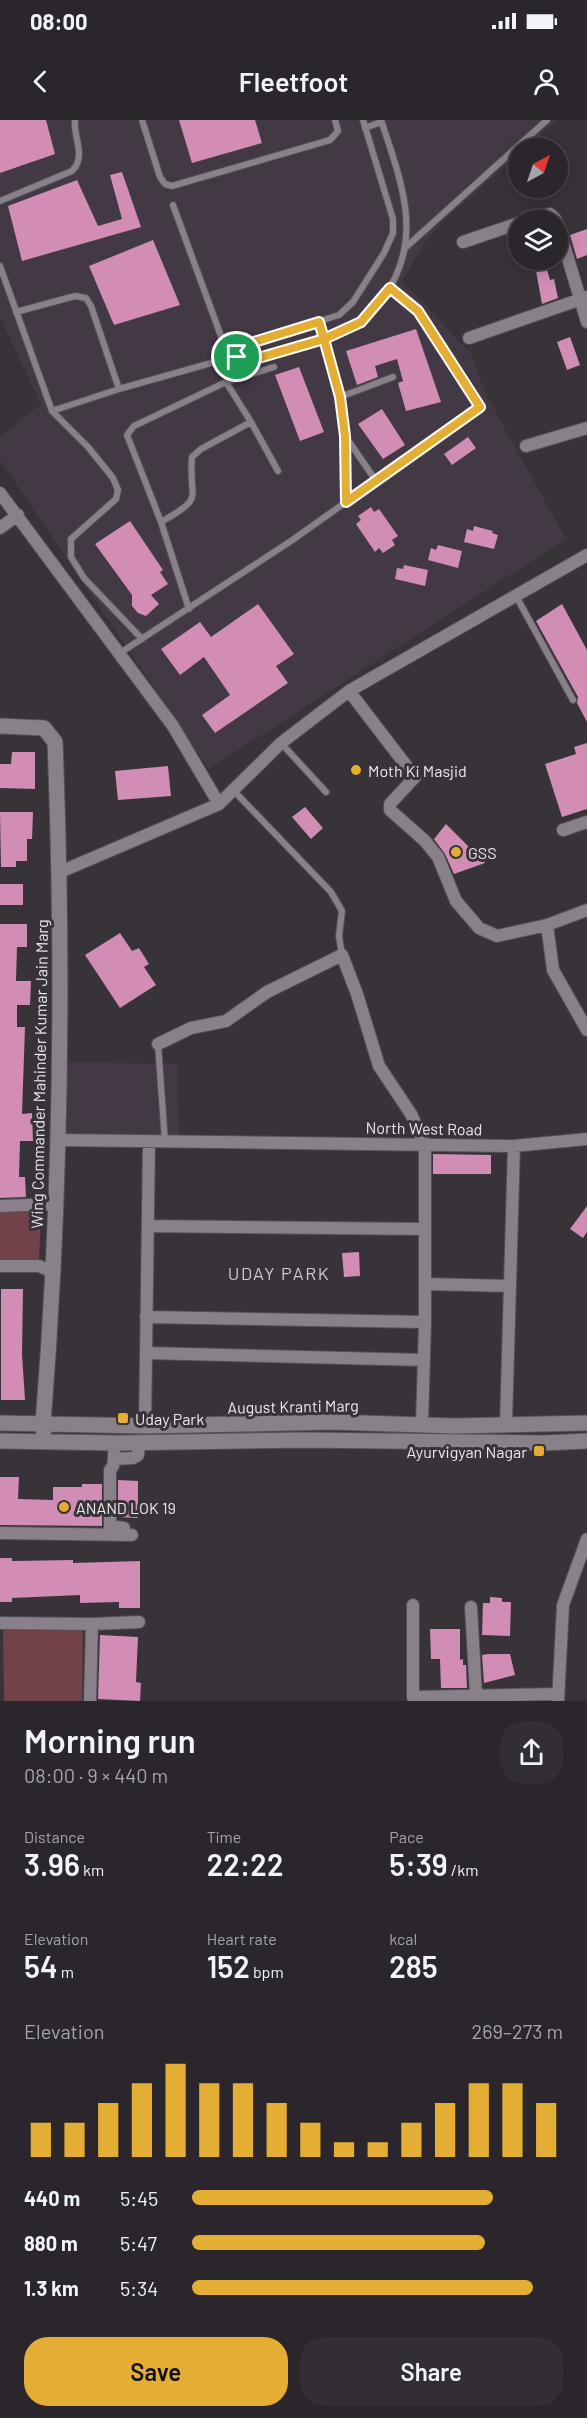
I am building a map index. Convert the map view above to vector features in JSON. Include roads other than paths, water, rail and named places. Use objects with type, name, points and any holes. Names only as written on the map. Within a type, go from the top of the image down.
[{"type":"main road","name":"Wing Commander Mahinder Kumar Jain Marg","points":[[0,726],[44,728],[55,741],[60,872],[57,1140],[44,1441]]},
{"type":"main road","name":"August Kranti Marg","points":[[0,1423],[145,1426],[332,1422],[455,1426],[506,1423],[587,1423]]},
{"type":"main road","name":"August Kranti Marg","points":[[0,1441],[114,1443],[304,1440],[544,1443],[587,1441]]},
{"type":"street","points":[[463,242],[508,227]]},
{"type":"street","points":[[568,254],[583,298],[587,322]]},
{"type":"street","points":[[469,338],[583,298]]},
{"type":"street","points":[[526,446],[587,428]]},
{"type":"street","points":[[0,492],[173,726],[219,804]]},
{"type":"street","points":[[0,528],[18,515]]},
{"type":"street","points":[[60,872],[219,804],[281,743],[348,691],[587,555]]},
{"type":"street","points":[[348,691],[415,777],[390,804],[390,810],[425,841],[438,856],[461,910],[479,928],[497,936],[547,925],[587,910]]},
{"type":"street","points":[[563,830],[587,822]]},
{"type":"street","points":[[547,925],[553,970],[587,1030]]},
{"type":"street","points":[[158,1044],[191,1028],[226,1021],[267,992],[342,955],[379,1065],[411,1114],[425,1145],[425,1322],[422,1424]]},
{"type":"street","name":"North West Road","points":[[57,1140],[514,1146],[587,1139]]},
{"type":"street","points":[[145,1426],[149,1141]]},
{"type":"street","points":[[506,1423],[514,1146]]},
{"type":"street","points":[[0,1206],[55,1204]]},
{"type":"street","points":[[148,1226],[425,1229]]},
{"type":"street","points":[[0,1266],[39,1266],[53,1272]]},
{"type":"street","points":[[425,1284],[510,1286]]},
{"type":"street","points":[[147,1317],[425,1322]]},
{"type":"street","points":[[146,1353],[424,1360]]},
{"type":"street","points":[[114,1463],[132,1466],[133,1458],[138,1455],[138,1442]]},
{"type":"street","points":[[0,1533],[132,1531],[110,1526],[110,1470],[114,1463],[114,1443]]},
{"type":"street","points":[[413,1605],[414,1699],[476,1695],[558,1697],[562,1605],[587,1539]]},
{"type":"street","points":[[471,1607],[476,1695]]},
{"type":"street","points":[[0,1623],[140,1622]]},
{"type":"street","points":[[90,1701],[92,1624]]},
{"type":"lane","points":[[0,201],[72,171],[78,165],[81,158],[74,131],[75,120]]},
{"type":"lane","points":[[142,120],[160,177],[165,184],[172,186],[330,140],[338,131],[335,120]]},
{"type":"lane","points":[[237,357],[244,345],[339,315],[352,302],[384,253],[393,233],[393,219],[363,120]]},
{"type":"lane","points":[[405,248],[547,120]]},
{"type":"lane","points":[[52,411],[119,389],[229,358],[237,357],[248,361],[324,339],[361,322],[390,288],[402,263],[408,236],[406,213],[396,165],[381,121],[365,128]]},
{"type":"lane","points":[[173,205],[229,358]]},
{"type":"lane","points":[[0,266],[52,411],[88,447],[113,478],[118,490],[116,499],[71,539],[71,557],[84,578],[142,639]]},
{"type":"lane","points":[[120,653],[376,482],[480,407],[418,311],[390,288]]},
{"type":"lane","points":[[16,312],[75,296],[86,298],[91,306],[119,389]]},
{"type":"lane","points":[[319,322],[340,397],[345,436],[346,502]]},
{"type":"lane","points":[[189,609],[161,522],[127,435],[134,426],[226,382],[274,367]]},
{"type":"lane","points":[[340,397],[393,377]]},
{"type":"lane","points":[[226,382],[252,422],[278,471]]},
{"type":"lane","points":[[161,522],[188,507],[194,494],[192,458],[201,449],[252,422]]},
{"type":"lane","points":[[345,436],[376,482]]},
{"type":"lane","points":[[516,595],[573,700]]},
{"type":"lane","points":[[281,743],[326,792]]},
{"type":"lane","points":[[234,791],[331,892],[342,911],[339,936],[342,955]]},
{"type":"lane","points":[[158,1044],[165,1142]]},
{"type":"place","name":"Moth Ki Masjid","points":[[356,770]]},
{"type":"place","name":"GSS","points":[[456,852]]},
{"type":"place","name":"Uday Park","points":[[123,1418]]},
{"type":"place","name":"Ayurvigyan Nagar","points":[[539,1451]]},
{"type":"place","name":"ANAND LOK 19","points":[[64,1507]]},
{"type":"district","name":"UDAY PARK","points":[[279,1273]]}]
